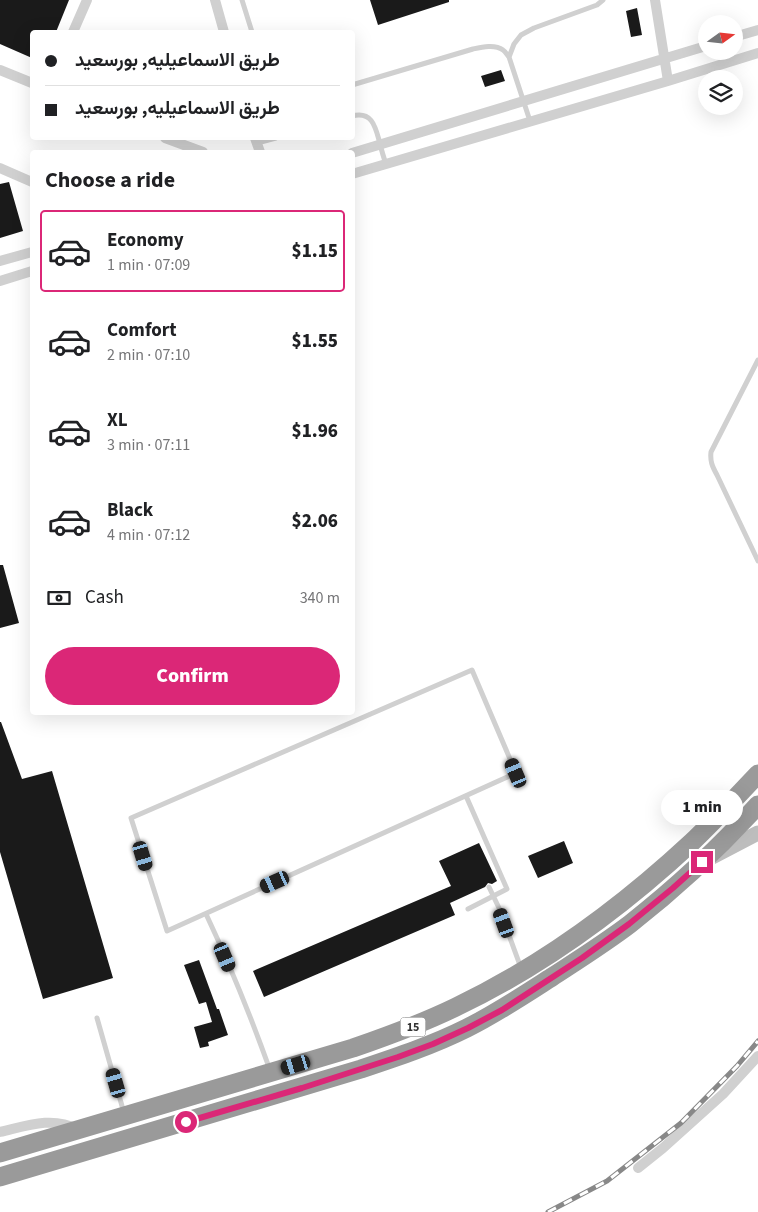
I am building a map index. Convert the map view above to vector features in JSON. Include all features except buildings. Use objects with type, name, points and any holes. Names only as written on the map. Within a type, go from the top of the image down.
[{"type":"highway","name":"15","points":[[0,1153],[354,1048],[457,1007],[522,971],[593,923],[660,870],[758,774]]},
{"type":"highway","name":"15","points":[[0,1177],[302,1088],[398,1057],[468,1028],[502,1010],[582,958],[629,924],[702,862],[758,805]]},
{"type":"highway","points":[[296,1065],[296,1080],[302,1088]]},
{"type":"highway","points":[[251,1078],[258,1091],[257,1100]]},
{"type":"main road","points":[[702,862],[758,833]]},
{"type":"street","points":[[74,30],[87,0]]},
{"type":"street","points":[[215,0],[223,30]]},
{"type":"street","points":[[656,0],[668,81]]},
{"type":"street","points":[[743,35],[758,30]]},
{"type":"street","points":[[355,152],[698,49]]},
{"type":"street","points":[[355,173],[758,53]]},
{"type":"street","points":[[0,70],[30,82]]},
{"type":"street","points":[[170,140],[197,150]]},
{"type":"street","points":[[0,168],[30,181]]},
{"type":"street","points":[[0,261],[30,253]]},
{"type":"street","points":[[0,280],[30,272]]},
{"type":"street","points":[[638,1168],[723,1094],[758,1056]]},
{"type":"street","points":[[0,1132],[47,1122],[63,1124],[78,1130]]},
{"type":"lane","points":[[242,0],[251,30]]},
{"type":"lane","points":[[508,58],[514,44],[521,35],[534,28],[596,5],[603,0]]},
{"type":"lane","points":[[355,84],[473,49],[486,46],[494,47],[503,50],[508,58],[530,121]]},
{"type":"lane","points":[[355,115],[362,114],[370,119],[375,127],[386,164]]},
{"type":"lane","points":[[257,144],[270,140]]},
{"type":"lane","points":[[757,363],[711,452],[710,458],[711,465],[758,561]]},
{"type":"lane","points":[[472,670],[516,773],[466,796],[166,931],[131,818],[472,670]]},
{"type":"lane","points":[[466,796],[507,889],[468,909]]},
{"type":"lane","points":[[489,887],[499,908],[522,971]]},
{"type":"lane","points":[[206,914],[256,1030],[270,1073]]},
{"type":"lane","points":[[97,1018],[125,1116]]},
{"type":"railway","points":[[548,1212],[607,1181],[681,1123],[737,1066],[758,1041]]},
{"type":"route","points":[[186,1122],[398,1057],[468,1028],[502,1010],[582,958],[629,924],[702,862]]}]
